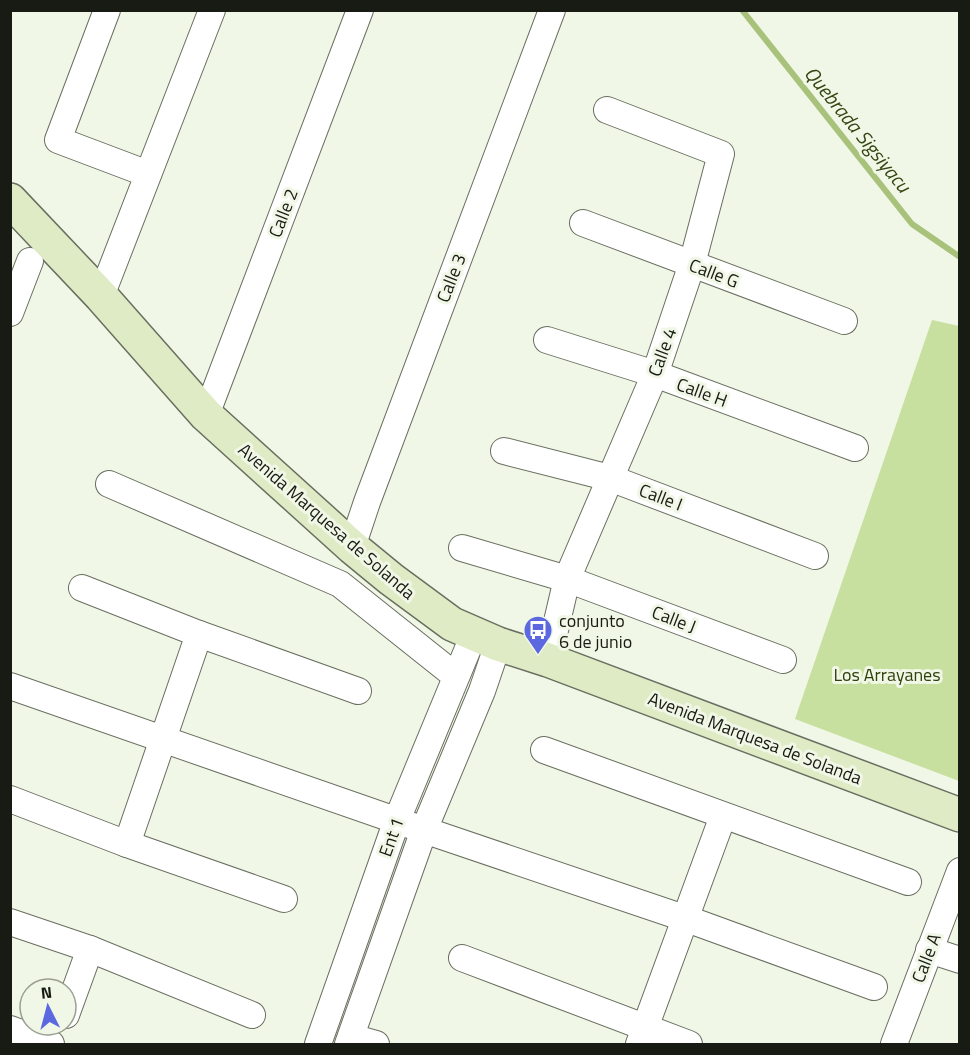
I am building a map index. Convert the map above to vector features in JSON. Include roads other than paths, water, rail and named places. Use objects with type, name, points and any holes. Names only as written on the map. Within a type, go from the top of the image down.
[{"type":"street","points":[[107,10],[58,140],[148,174]]},
{"type":"street","points":[[101,296],[212,10]]},
{"type":"street","name":"Calle 2","points":[[206,416],[360,10]]},
{"type":"street","name":"Calle 3","points":[[352,547],[552,10]]},
{"type":"street","name":"Calle 4","points":[[548,660],[567,579],[655,375],[692,264],[721,154],[607,110]]},
{"type":"street","name":"Avenida Marquesa de Solanda","points":[[10,200],[101,296],[206,416],[352,547],[452,624],[486,639],[548,660],[960,815]]},
{"type":"street","name":"Calle G","points":[[583,223],[844,321]]},
{"type":"street","points":[[10,313],[30,261]]},
{"type":"street","name":"Calle H","points":[[547,340],[655,375],[855,448]]},
{"type":"street","name":"Calle I","points":[[504,451],[610,478],[815,556]]},
{"type":"street","points":[[109,484],[340,584],[448,670],[457,674]]},
{"type":"street","name":"Calle J","points":[[462,548],[567,579],[783,660]]},
{"type":"street","points":[[82,588],[199,634],[358,691]]},
{"type":"street","points":[[127,844],[199,634]]},
{"type":"street","name":"Ent 1","points":[[318,1044],[397,820],[457,674],[486,639]]},
{"type":"street","name":"Ent 1","points":[[350,1041],[424,830],[482,691],[486,639]]},
{"type":"street","points":[[10,686],[687,919],[874,987]]},
{"type":"street","points":[[544,750],[908,882]]},
{"type":"street","points":[[10,799],[127,844],[284,899]]},
{"type":"street","points":[[642,1036],[687,919],[723,816]]},
{"type":"street","name":"Calle A","points":[[894,1044],[960,872]]},
{"type":"street","points":[[10,922],[90,949],[252,1015]]},
{"type":"street","points":[[78,982],[90,949]]},
{"type":"street","points":[[929,950],[960,960]]},
{"type":"street","points":[[462,958],[642,1036],[689,1044]]},
{"type":"street","points":[[10,1029],[51,1044]]},
{"type":"street","points":[[350,1041],[376,1044]]},
{"type":"waterway","name":"Quebrada Sigsiyacu","points":[[742,10],[912,224],[960,257]]},
{"type":"place","name":"conjunto 6 de junio","points":[[538,656]]},
{"type":"park label","name":"Los Arrayanes","points":[[887,674]]}]
